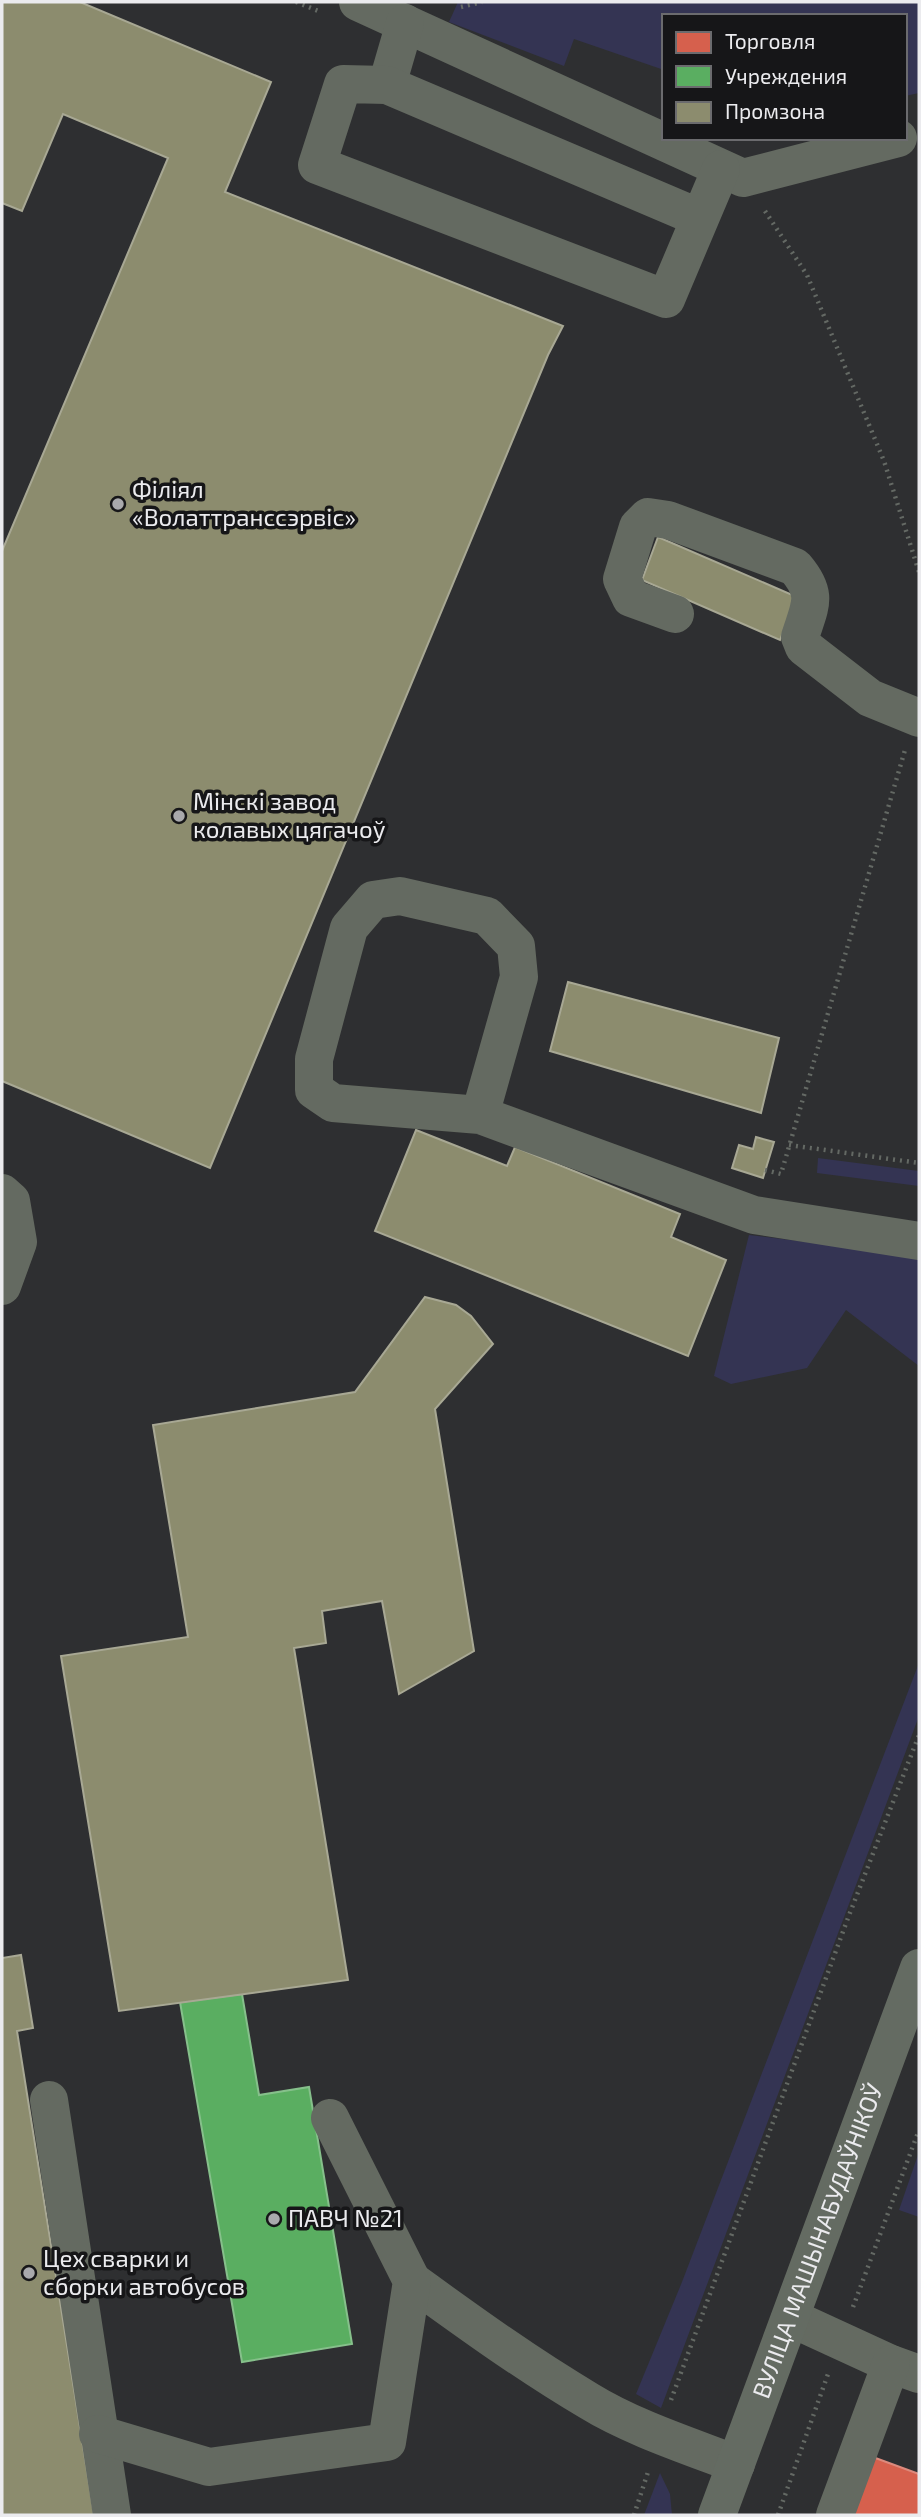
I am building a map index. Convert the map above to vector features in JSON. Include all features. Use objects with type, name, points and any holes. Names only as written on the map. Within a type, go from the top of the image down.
[{"type":"main road","name":"ВУЛІЦА МАШЫНАБУДАЎНІКОЎ","points":[[717,2515],[919,1968]]},
{"type":"lane","points":[[358,2],[732,173],[889,140]]},
{"type":"lane","points":[[387,85],[405,23]]},
{"type":"lane","points":[[700,218],[387,85],[343,84],[317,165],[666,299],[700,218],[732,173]]},
{"type":"lane","points":[[675,614],[631,598],[622,579],[638,527],[648,517],[668,520],[795,567],[809,584],[811,603],[800,637],[804,647],[870,698],[917,717]]},
{"type":"lane","points":[[480,1115],[519,977],[516,946],[487,916],[400,896],[373,901],[349,928],[314,1059],[314,1090],[333,1103],[480,1115],[754,1215],[919,1241]]},
{"type":"lane","points":[[2,1193],[11,1201],[10,1239],[2,1286]]},
{"type":"lane","points":[[49,2099],[111,2515]]},
{"type":"lane","points":[[331,2118],[412,2281],[482,2332],[591,2403],[659,2434],[736,2464]]},
{"type":"lane","points":[[98,2434],[209,2467],[387,2442],[412,2281]]},
{"type":"lane","points":[[791,2318],[905,2369],[835,2515]]},
{"type":"path","points":[[732,173],[807,275],[884,461],[919,572]]},
{"type":"path","points":[[765,1170],[781,1174],[917,717]]},
{"type":"path","points":[[789,1145],[919,1163]]},
{"type":"path","points":[[634,2515],[659,2434],[848,1918],[919,1735]]},
{"type":"path","points":[[892,2206],[919,2130]]},
{"type":"shaded area","points":[[458,2],[919,2],[919,93],[907,96],[907,14],[662,14],[662,69],[574,39],[564,66],[449,22]]},
{"type":"shaded area","points":[[818,1158],[919,1171],[919,1186],[817,1173]]},
{"type":"shaded area","points":[[749,1235],[919,1256],[919,1366],[846,1310],[807,1368],[731,1384],[714,1376]]},
{"type":"shaded area","points":[[919,1663],[919,1716],[661,2408],[636,2394],[682,2282]]},
{"type":"shaded area","points":[[919,2152],[919,2217],[899,2210]]},
{"type":"shaded area","points":[[660,2473],[670,2494],[672,2515],[644,2515]]},
{"type":"building: Торговля","points":[[870,2456],[919,2474],[919,2515],[849,2515]]},
{"type":"building: Учреждения","name":"ПАВЧ №21","points":[[242,1994],[259,2095],[309,2087],[352,2344],[242,2362],[180,2002]]},
{"type":"building: Промзона","name":"Мінскі завод колавых цягачоў","points":[[2,2],[80,2],[271,82],[225,192],[563,326],[548,355],[210,1168],[2,1081],[2,551],[168,158],[63,114],[22,211],[2,203]]},
{"type":"building: Промзона","points":[[658,537],[797,597],[780,640],[642,580]]},
{"type":"building: Промзона","points":[[568,982],[779,1038],[761,1113],[550,1051]]},
{"type":"building: Промзона","points":[[416,1130],[507,1166],[515,1147],[680,1214],[671,1237],[726,1260],[688,1356],[375,1231]]},
{"type":"building: Промзона","points":[[756,1137],[774,1142],[763,1178],[732,1168],[739,1145],[753,1149]]},
{"type":"building: Промзона","points":[[425,1297],[456,1305],[471,1316],[493,1344],[435,1409],[474,1651],[399,1694],[382,1601],[322,1611],[326,1643],[294,1648],[348,1980],[119,2011],[61,1656],[188,1637],[153,1425],[355,1392]]},
{"type":"building: Промзона","name":"Цех сварки и сборки автобусов","points":[[21,1955],[33,2028],[17,2031],[94,2515],[2,2515],[2,1958]]},
{"type":"place","name":"Філіял «Волаттранссэрвіс»","points":[[118,504]]},
{"type":"place","name":"Мінскі завод колавых цягачоў","points":[[179,816]]},
{"type":"place","name":"ПАВЧ №21","points":[[274,2219]]},
{"type":"place","name":"Цех сварки и сборки автобусов","points":[[29,2273]]}]
